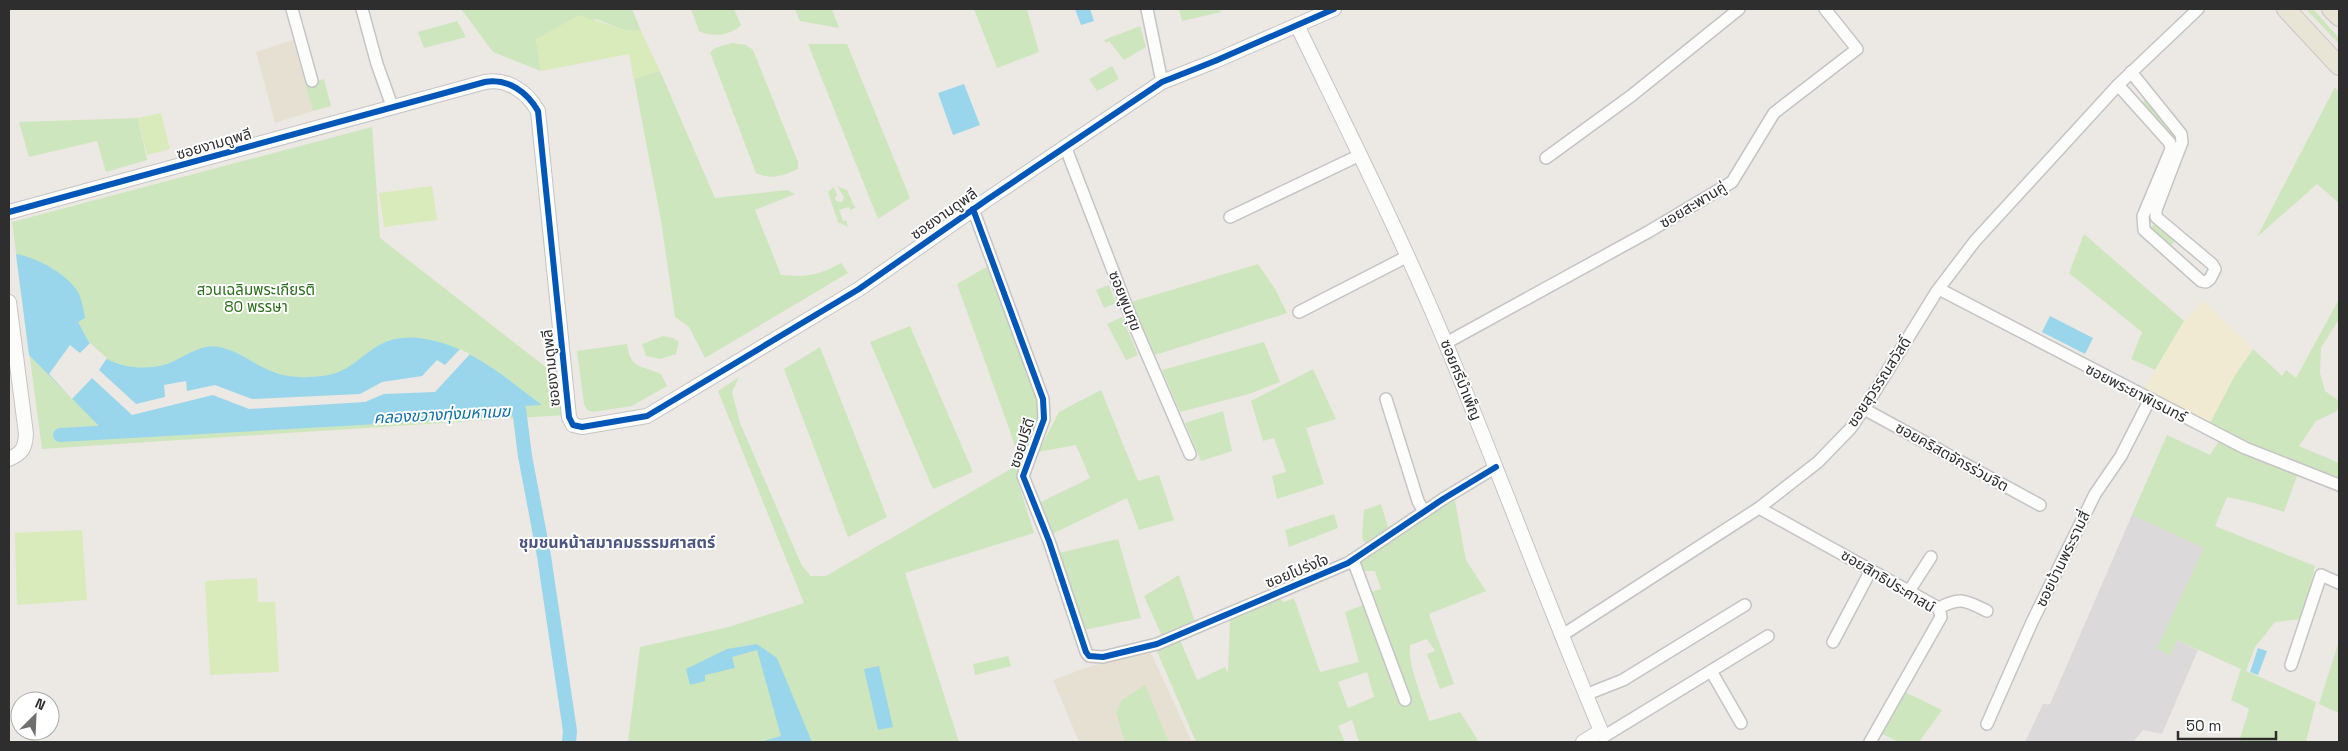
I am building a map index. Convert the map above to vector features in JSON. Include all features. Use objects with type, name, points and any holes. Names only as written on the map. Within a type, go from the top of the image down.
[{"type":"main road","points":[[2286,9],[2339,66]]},
{"type":"main road","points":[[2331,9],[2339,17]]},
{"type":"street","points":[[292,9],[312,81]]},
{"type":"street","points":[[362,9],[377,64],[392,106]]},
{"type":"street","points":[[1147,9],[1162,82]]},
{"type":"street","name":"ซอยงามดูพลี","points":[[9,212],[492,80],[509,84],[532,101],[538,111],[542,128],[550,238],[569,417],[573,425],[582,427],[647,416],[859,289],[1065,146],[1162,82],[1215,62],[1334,9]]},
{"type":"street","points":[[1546,158],[1631,96],[1738,9]]},
{"type":"street","name":"ซอยสะพานคู่","points":[[1446,343],[1648,232],[1732,182],[1774,113],[1857,49],[1825,9]]},
{"type":"street","name":"ซอยสุวรรณสวัสดิ์","points":[[1561,636],[1759,508],[1818,462],[1850,429],[1939,289],[1975,241],[2118,85],[2198,9]]},
{"type":"street","name":"ซอยศรีบำเพ็ญ","points":[[1297,25],[1408,256],[1446,343],[1561,636],[1603,737]]},
{"type":"street","points":[[2131,72],[2181,134],[2176,145],[2142,224],[2144,230],[2201,281],[2206,282],[2210,279],[2215,269],[2212,264],[2156,217],[2156,210],[2176,145]]},
{"type":"street","points":[[2118,85],[2167,139],[2176,145]]},
{"type":"street","name":"ซอยพูนศุข","points":[[1065,146],[1130,314],[1190,454]]},
{"type":"street","points":[[1230,217],[1360,155]]},
{"type":"street","name":"ซอยปรีดี","points":[[973,209],[1043,400],[1044,419],[1023,476],[1049,540],[1086,652],[1089,656]]},
{"type":"street","points":[[2142,224],[2156,217]]},
{"type":"street","points":[[2172,255],[2183,240]]},
{"type":"street","points":[[1299,312],[1408,256]]},
{"type":"street","name":"ซอยพระยาพิเรนทร์","points":[[1939,289],[2245,448],[2339,485]]},
{"type":"street","points":[[9,302],[26,434],[25,446],[21,453],[9,459]]},
{"type":"street","points":[[1386,399],[1418,501],[1424,512]]},
{"type":"street","name":"ซอยบ้านพระรามสี่","points":[[1987,724],[2032,622],[2095,494],[2117,463],[2150,399]]},
{"type":"street","name":"ซอยคริสตจักรร่วมจิต","points":[[1864,409],[2040,505]]},
{"type":"street","name":"ซอยโปร่งใจ","points":[[1089,656],[1103,657],[1158,643],[1353,560],[1424,512],[1496,467]]},
{"type":"street","name":"ซอยสิทธิประศาสน์","points":[[1759,508],[1939,608],[1941,617],[1870,742]]},
{"type":"street","points":[[1909,591],[1931,557]]},
{"type":"street","points":[[1353,560],[1405,700]]},
{"type":"street","points":[[1833,642],[1871,570]]},
{"type":"street","points":[[2291,665],[2322,575],[2339,583]]},
{"type":"street","points":[[1939,608],[1952,601],[1962,600],[1987,611]]},
{"type":"street","points":[[1585,694],[1623,680],[1745,605]]},
{"type":"street","points":[[1583,742],[1603,737],[1768,636]]},
{"type":"street","points":[[1711,670],[1741,723]]},
{"type":"shaded area","points":[[293,40],[313,111],[275,123],[256,52]]},
{"type":"shaded area","points":[[2142,492],[2215,526],[2177,640],[2198,650],[2162,734],[2143,730],[2133,742],[2025,742],[2043,704],[2050,704]]},
{"type":"shaded area","points":[[1150,651],[1192,742],[1079,742],[1053,680],[1088,667]]},
{"type":"green space","points":[[461,9],[632,9],[641,31],[624,30],[596,19],[536,39],[541,71],[493,52]]},
{"type":"green space","points":[[691,9],[734,9],[741,25],[727,33],[716,35],[704,33],[699,31]]},
{"type":"green space","points":[[795,9],[832,9],[839,28],[800,21]]},
{"type":"green space","points":[[974,9],[1027,9],[1039,52],[997,68]]},
{"type":"green space","points":[[1179,9],[1220,9],[1221,12],[1182,21]]},
{"type":"green space","points":[[2306,9],[2313,9],[2339,38],[2339,44]]},
{"type":"green space","points":[[579,15],[624,30],[641,31],[660,71],[634,79],[629,54],[541,71],[536,39]]},
{"type":"green space","points":[[457,21],[466,37],[424,48],[418,32]]},
{"type":"green space","points":[[1140,26],[1146,47],[1124,60],[1109,41],[1106,43],[1104,40]]},
{"type":"green space","points":[[732,43],[746,45],[753,50],[798,162],[798,169],[787,174],[772,177],[756,173],[710,52],[715,48]]},
{"type":"green space","points":[[808,44],[847,44],[910,198],[878,219]]},
{"type":"green space","points":[[1112,66],[1119,79],[1097,91],[1089,79]]},
{"type":"green space","points":[[660,71],[715,198],[787,190],[795,194],[755,210],[781,275],[812,275],[841,263],[848,273],[705,358],[689,327],[675,317],[661,221],[634,79]]},
{"type":"green space","points":[[324,79],[331,106],[313,111],[305,84]]},
{"type":"green space","points":[[2335,87],[2339,92],[2339,203],[2317,184],[2257,237]]},
{"type":"green space","points":[[2147,99],[2179,135],[2173,141],[2141,104]]},
{"type":"green space","points":[[161,113],[170,149],[147,155],[138,118]]},
{"type":"green space","points":[[138,118],[147,160],[106,172],[97,141],[29,157],[19,122]]},
{"type":"green space","name":"สวนเฉลิมพระเกียรติ 80 พรรษา","points":[[372,127],[380,238],[556,375],[565,415],[42,449],[12,222]]},
{"type":"green space","points":[[432,186],[437,220],[384,227],[379,193]]},
{"type":"green space","points":[[837,186],[847,190],[855,208],[850,210],[849,207],[839,210],[843,221],[846,220],[848,227],[838,222],[828,192],[834,187],[837,195],[836,201],[842,202],[844,197]]},
{"type":"green space","points":[[2155,223],[2175,241],[2171,246],[2151,228]]},
{"type":"green space","points":[[2084,234],[2184,321],[2155,370],[2131,359],[2142,332],[2069,273]]},
{"type":"green space","points":[[1258,264],[1275,289],[1287,313],[1155,355],[1131,302]]},
{"type":"green space","points":[[988,266],[1039,402],[1040,423],[1016,475],[1034,533],[905,573],[959,742],[628,742],[640,647],[729,627],[804,603],[718,391],[739,377],[732,392],[740,423],[802,566],[811,576],[826,576],[1016,466],[1019,460],[1011,434],[957,284]]},
{"type":"green space","points":[[1109,285],[1116,303],[1104,308],[1096,290]]},
{"type":"green space","points":[[2338,301],[2339,319],[2321,348],[2320,373],[2325,391],[2339,401],[2337,411],[2316,421],[2299,446],[2339,463],[2339,478],[2255,445],[2210,423],[2235,375],[2253,349],[2282,376],[2286,370],[2296,378]]},
{"type":"green space","points":[[1122,317],[1138,355],[1126,360],[1107,324]]},
{"type":"green space","points":[[910,326],[973,472],[933,489],[870,342]]},
{"type":"green space","points":[[663,336],[673,338],[679,342],[676,354],[660,359],[646,356],[642,344]]},
{"type":"green space","points":[[1264,342],[1280,382],[1249,394],[1180,412],[1162,370]]},
{"type":"green space","points":[[627,344],[634,362],[661,374],[667,386],[632,406],[593,412],[587,410],[584,404],[577,351]]},
{"type":"green space","points":[[820,347],[887,517],[848,537],[784,369]]},
{"type":"green space","points":[[1313,369],[1336,419],[1306,428],[1324,484],[1277,499],[1272,476],[1286,472],[1274,438],[1263,441],[1251,401]]},
{"type":"green space","points":[[1101,390],[1138,481],[1159,475],[1174,520],[1139,530],[1127,498],[1052,534],[1041,502],[1090,478],[1076,445],[1038,452],[1059,412]]},
{"type":"green space","points":[[1223,411],[1232,451],[1201,461],[1185,423]]},
{"type":"green space","points":[[2167,435],[2210,455],[2219,441],[2244,453],[2298,473],[2284,512],[2227,497],[2215,526],[2315,566],[2303,619],[2275,622],[2255,647],[2246,671],[2316,702],[2306,742],[2239,742],[2249,709],[2231,700],[2241,669],[2177,640],[2170,656],[2157,648],[2204,548],[2132,515]]},
{"type":"green space","points":[[1454,496],[1466,560],[1486,591],[1429,614],[1454,684],[1440,689],[1427,654],[1435,651],[1427,639],[1410,645],[1410,654],[1429,721],[1460,712],[1478,740],[1472,742],[1359,742],[1352,720],[1338,726],[1345,742],[1196,742],[1156,649],[1180,640],[1197,680],[1225,667],[1228,673],[1230,619],[1280,599],[1284,602],[1294,598],[1320,672],[1359,662],[1345,612],[1366,604],[1395,664],[1371,592],[1381,589],[1375,571],[1364,571],[1360,560]],"holes":[[[1367,672],[1374,697],[1348,708],[1338,682]]]},
{"type":"green space","points":[[1381,504],[1389,530],[1367,547],[1362,538],[1364,510]]},
{"type":"green space","points":[[1334,514],[1338,528],[1289,547],[1285,530]]},
{"type":"green space","points":[[82,530],[87,600],[17,605],[15,533]]},
{"type":"green space","points":[[1118,539],[1141,618],[1084,630],[1059,553]]},
{"type":"green space","points":[[1179,575],[1195,622],[1162,636],[1144,596]]},
{"type":"green space","points":[[257,578],[258,602],[275,602],[279,672],[210,675],[205,581]]},
{"type":"green space","points":[[2339,641],[2339,713],[2319,704]]},
{"type":"green space","points":[[1008,656],[1011,666],[975,675],[973,664]]},
{"type":"green space","points":[[1145,685],[1169,742],[1125,742],[1116,713],[1122,700]]},
{"type":"green space","points":[[1905,692],[1942,710],[1919,742],[1899,742],[1882,734]]},
{"type":"sand","points":[[2203,301],[2253,349],[2235,375],[2210,423],[2143,390],[2184,321]]},
{"type":"water","points":[[1075,9],[1090,9],[1094,21],[1081,25]]},
{"type":"water","points":[[964,84],[980,125],[953,135],[938,93]]},
{"type":"water","points":[[16,254],[43,263],[69,281],[80,296],[85,318],[78,322],[89,342],[98,352],[115,363],[147,368],[167,364],[199,349],[213,346],[235,352],[264,368],[283,375],[316,377],[337,373],[349,367],[379,345],[391,340],[406,338],[425,339],[457,348],[487,364],[542,405],[99,426],[29,355]]},
{"type":"water","points":[[2050,316],[2093,338],[2085,354],[2042,332]]},
{"type":"water","points":[[757,644],[777,658],[812,742],[760,742],[781,736],[757,650],[732,657],[735,668],[705,675],[705,681],[690,685],[686,669],[727,649]]},
{"type":"water","points":[[2258,648],[2267,651],[2258,675],[2250,672]]},
{"type":"water","points":[[879,666],[893,727],[878,730],[864,669]]},
{"type":"pier","points":[[90,343],[107,358],[99,370],[136,404],[165,397],[164,385],[186,381],[187,391],[215,385],[252,399],[360,394],[382,382],[422,376],[437,360],[445,365],[460,349],[470,354],[435,392],[384,394],[365,402],[249,409],[213,395],[132,415],[92,378],[72,399],[49,374],[70,345],[80,353]]},
{"type":"waterway","name":"คลองขวางทุ่งมหาเมฆ","points":[[60,435],[519,409],[525,456],[544,556],[570,731],[569,742]]},
{"type":"cycle path","points":[[9,212],[485,82],[493,81],[509,84],[522,92],[538,111],[569,417],[573,425],[582,427],[647,416],[859,289],[988,199],[1162,82],[1334,9]]},
{"type":"cycle path","points":[[973,209],[1043,399],[1044,419],[1023,476],[1049,541],[1086,652],[1089,656],[1103,657],[1157,644],[1348,563],[1443,499],[1496,467]]},
{"type":"district","name":"ชุมชนหน้าสมาคมธรรมศาสตร์","points":[[617,542]]}]
